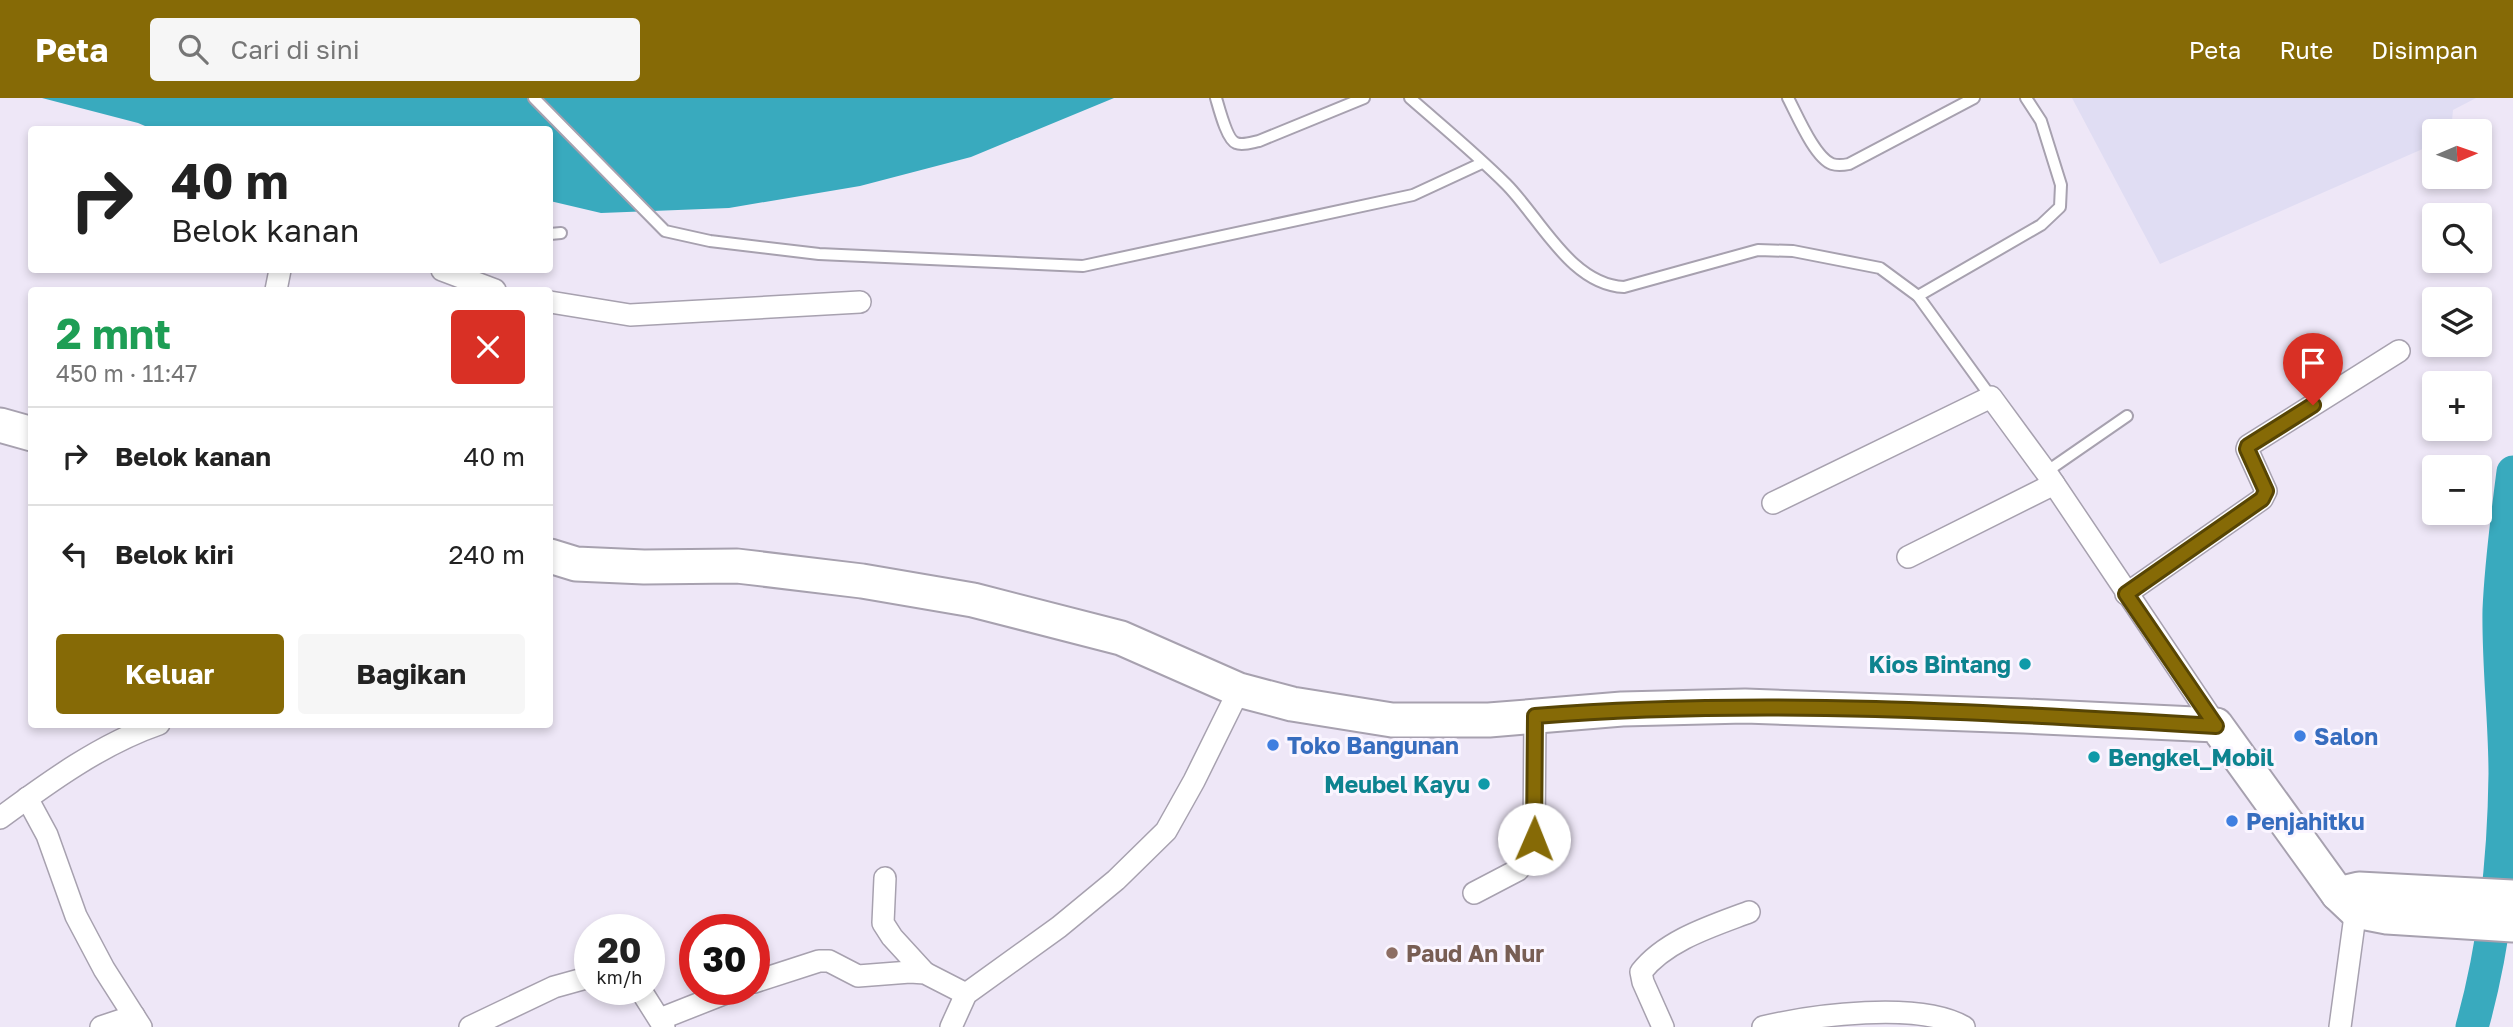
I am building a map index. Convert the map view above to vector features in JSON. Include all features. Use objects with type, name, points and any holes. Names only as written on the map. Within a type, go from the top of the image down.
[{"type":"highway","points":[[0,425],[28,433]]},
{"type":"highway","points":[[553,557],[576,564],[644,567],[737,566],[862,581],[973,600],[1121,638],[1239,691],[1292,704],[1392,720],[1489,720],[1622,709],[1745,706],[2216,726],[2351,898],[2387,917],[2513,897]]},
{"type":"highway","points":[[2441,908],[2513,925]]},
{"type":"street","points":[[460,273],[479,276]]},
{"type":"street","points":[[553,303],[630,316],[860,302]]},
{"type":"street","points":[[2126,594],[2262,499],[2266,491],[2248,446],[2399,351]]},
{"type":"street","points":[[1773,503],[1992,397],[2050,478],[2216,726]]},
{"type":"street","points":[[1908,556],[2050,478]]},
{"type":"street","points":[[951,1027],[966,994],[1088,904],[1166,831],[1239,691]]},
{"type":"street","points":[[1474,893],[1518,870],[1530,856],[1534,839],[1535,716]]},
{"type":"street","points":[[0,818],[76,765],[150,728]]},
{"type":"street","points":[[27,798],[47,835],[76,916],[104,969],[137,1022],[101,1027]]},
{"type":"street","points":[[885,878],[883,923],[892,937],[925,973],[966,994]]},
{"type":"street","points":[[2340,1027],[2351,898]]},
{"type":"street","points":[[1663,1027],[1641,972],[1648,963],[1679,942],[1749,912]]},
{"type":"street","points":[[770,977],[819,961],[829,961],[858,976],[925,973]]},
{"type":"street","points":[[470,1027],[554,987],[574,981]]},
{"type":"street","points":[[650,1005],[662,1023],[701,1005]]},
{"type":"street","points":[[1763,1027],[1782,1022],[1850,1014],[1920,1013],[1946,1018],[1964,1027]]},
{"type":"lane","points":[[534,98],[665,231],[710,241],[819,254],[1083,267],[1413,195],[1482,163]]},
{"type":"lane","points":[[1216,98],[1230,138],[1236,144],[1246,144],[1364,98]]},
{"type":"lane","points":[[1410,98],[1507,185],[1564,254],[1595,281],[1611,287],[1624,287],[1758,250],[1793,251],[1880,268],[1918,296],[1992,397]]},
{"type":"lane","points":[[1788,98],[1824,160],[1835,166],[1849,164],[1973,98]]},
{"type":"lane","points":[[1918,296],[2041,225],[2060,207],[2061,185],[2041,121],[2026,98]]},
{"type":"lane","points":[[2050,478],[2127,416]]},
{"type":"shaded area","points":[[2072,98],[2476,98],[2453,110],[2452,119],[2422,119],[2422,149],[2160,264]]},
{"type":"water","points":[[42,98],[1114,98],[971,157],[860,186],[729,208],[601,213],[553,202],[553,126],[145,126]]},
{"type":"waterway","points":[[2472,1027],[2487,965],[2503,838],[2505,754],[2499,610],[2513,472]]},
{"type":"place","name":"Kios Bintang","points":[[2025,664]]},
{"type":"place","name":"Salon","points":[[2300,736]]},
{"type":"place","name":"Toko Bangunan","points":[[1273,745]]},
{"type":"place","name":"Bengkel_Mobil","points":[[2094,757]]},
{"type":"place","name":"Meubel Kayu","points":[[1484,784]]},
{"type":"place","name":"Penjahitku","points":[[2232,821]]},
{"type":"place","name":"Paud An Nur","points":[[1392,953]]},
{"type":"route","points":[[1534,839],[1535,716],[1622,709],[1745,706],[2216,726],[2126,594],[2262,499],[2266,491],[2248,446],[2313,405]]}]
